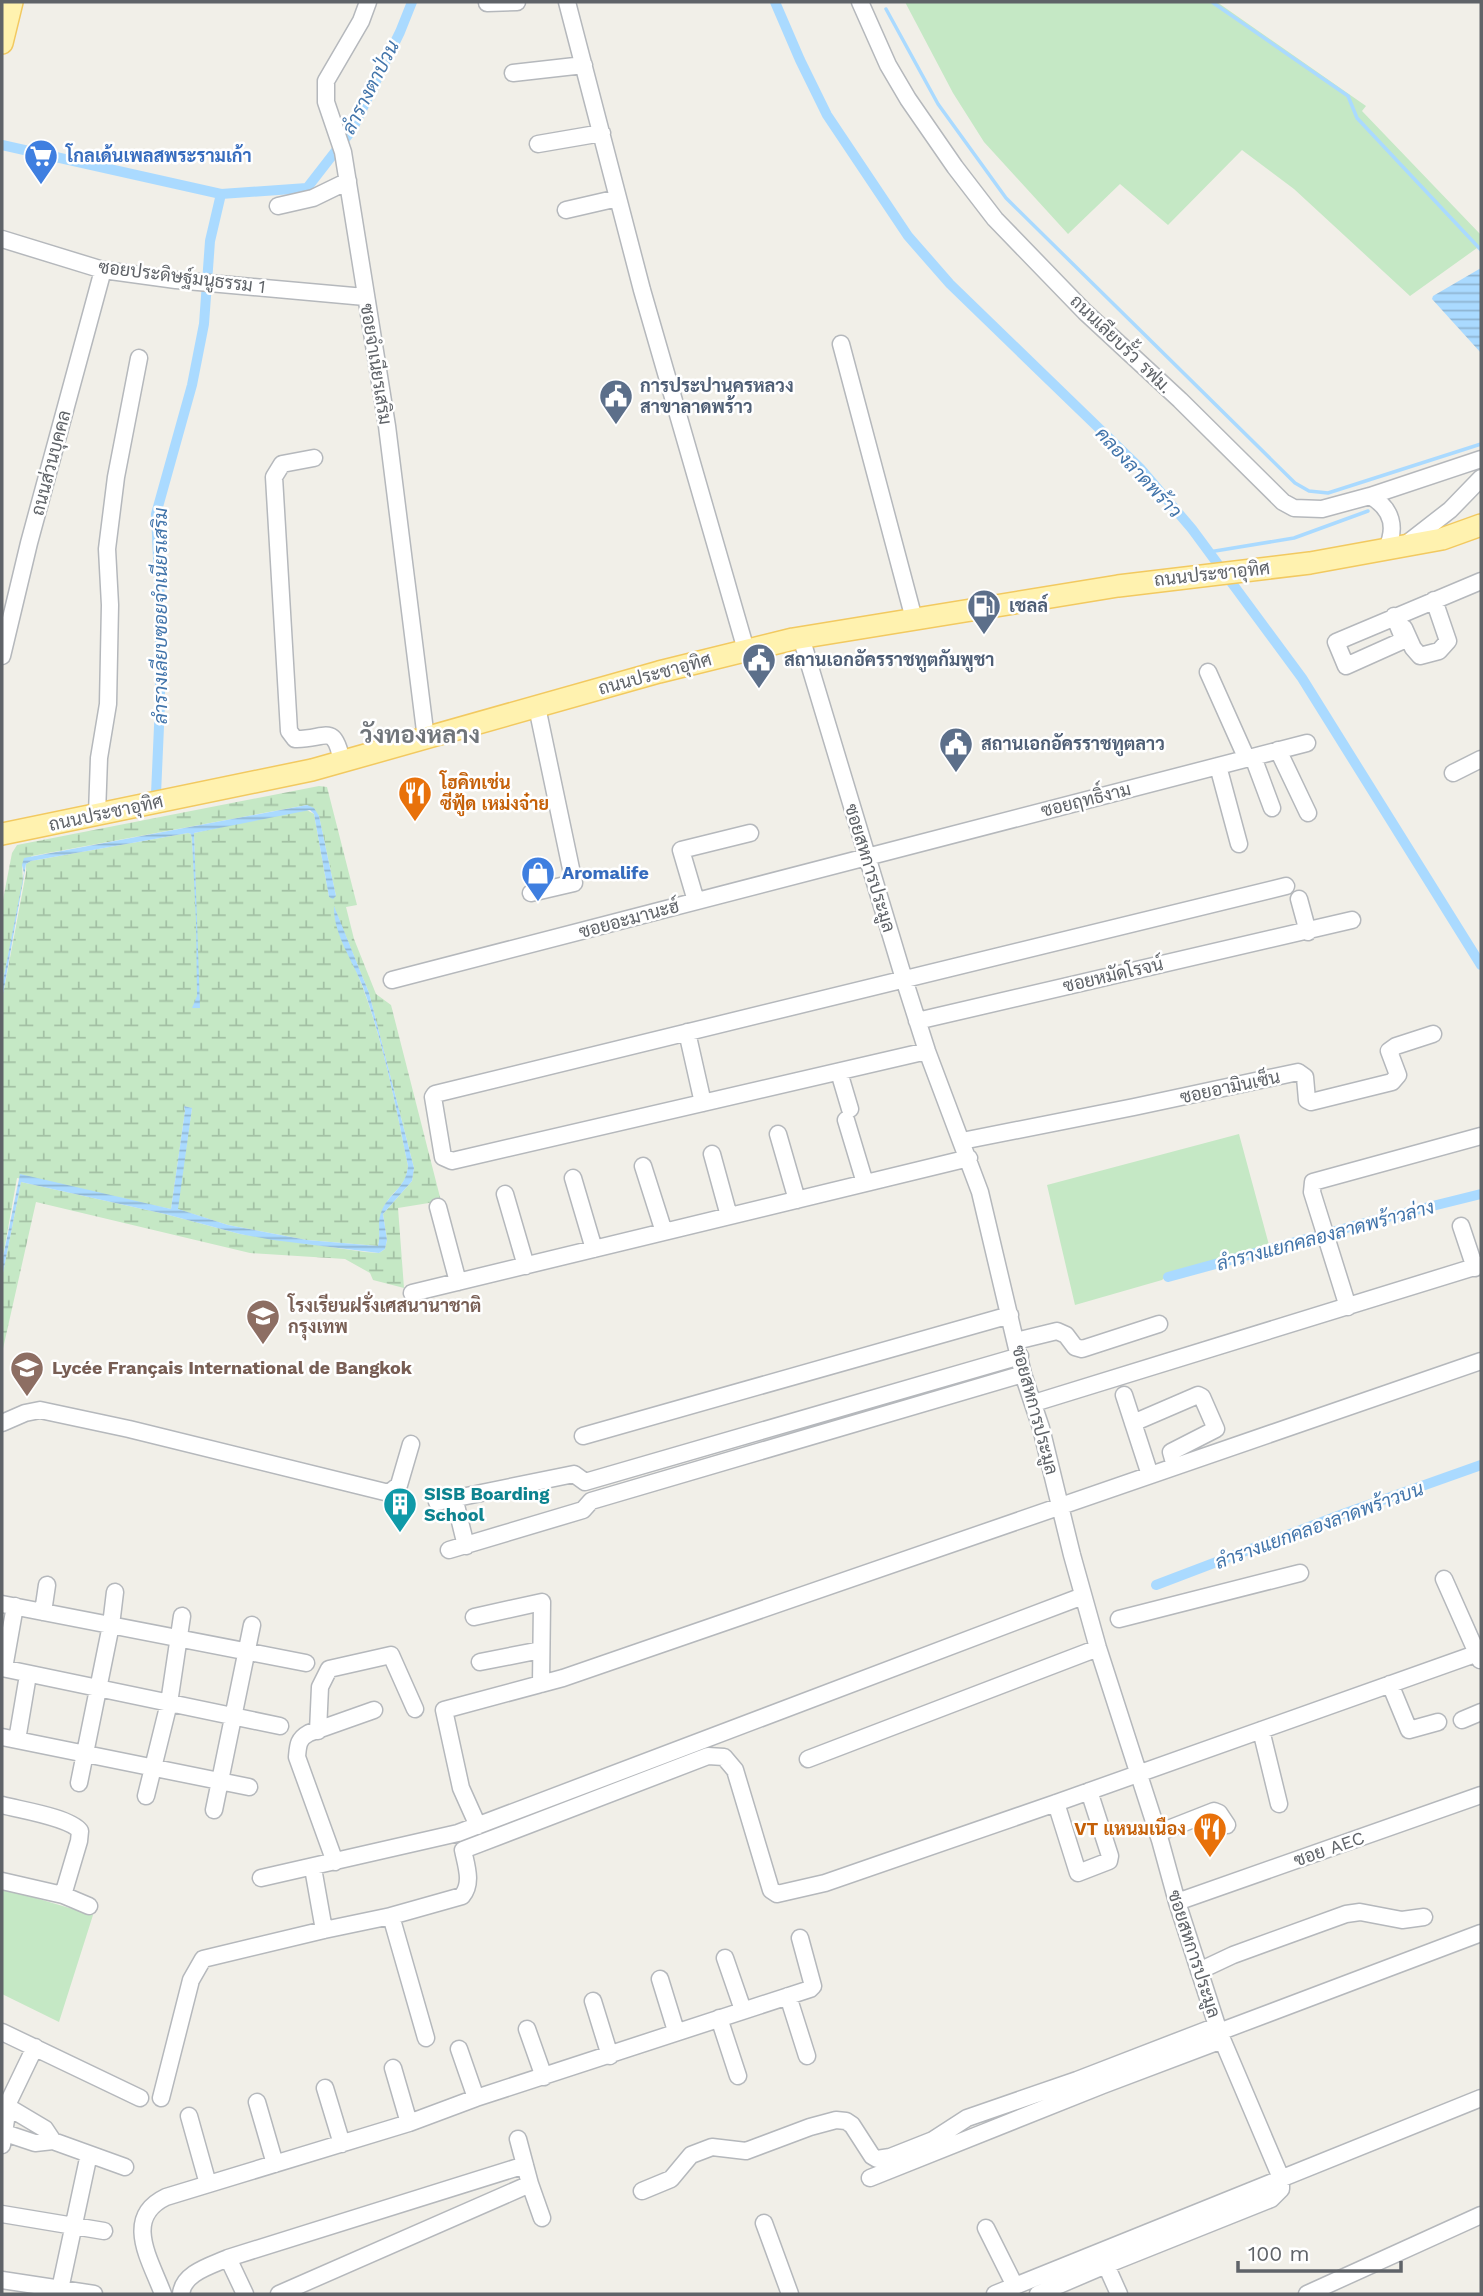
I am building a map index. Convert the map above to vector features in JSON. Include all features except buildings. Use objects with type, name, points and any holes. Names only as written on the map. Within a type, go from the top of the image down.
[{"type":"main road","points":[[2,43],[12,2]]},
{"type":"main road","name":"ถนนประชาอุทิศ","points":[[2,834],[342,762],[801,637],[1138,583],[1310,563],[1442,539],[1481,525]]},
{"type":"street","name":"ซอยจำเนียรเสริม","points":[[368,2],[361,21],[326,81],[326,102],[341,145],[348,181],[387,426],[426,739]]},
{"type":"street","points":[[487,3],[517,2]]},
{"type":"street","points":[[568,2],[690,463],[746,650]]},
{"type":"street","name":"ถนนเลียบรั้ว รฟม.","points":[[860,2],[888,65],[908,99],[995,219],[1085,312],[1180,400],[1283,502],[1294,508],[1322,509],[1481,459]]},
{"type":"street","points":[[513,73],[584,65]]},
{"type":"street","points":[[538,144],[602,133]]},
{"type":"street","points":[[278,206],[313,198],[348,181]]},
{"type":"street","points":[[566,210],[618,198]]},
{"type":"street","name":"ซอยประดิษฐ์มนูธรรม 1","points":[[2,239],[103,270],[208,283],[365,297]]},
{"type":"street","name":"ถนนส่วนบุคคล","points":[[2,656],[29,543],[103,270]]},
{"type":"street","points":[[841,344],[914,619]]},
{"type":"street","points":[[97,814],[99,758],[108,704],[110,605],[107,549],[116,477],[139,358]]},
{"type":"street","points":[[314,458],[282,464],[274,477],[289,731],[296,739],[326,735],[334,738],[338,743],[342,762]]},
{"type":"street","points":[[1370,496],[1384,505],[1392,519],[1395,548],[1450,510],[1481,478]]},
{"type":"street","points":[[1434,600],[1448,641],[1439,651],[1420,656],[1396,615],[1481,581]]},
{"type":"street","name":"ซอยสหการประมูล","points":[[801,637],[865,857],[917,1021],[980,1192],[1023,1374],[1034,1403],[1083,1596],[1140,1774],[1177,1902],[1219,2033],[1281,2178]]},
{"type":"street","points":[[1208,672],[1272,808]]},
{"type":"street","points":[[531,893],[574,883],[537,707]]},
{"type":"street","name":"ซอยฤทธิ์งาม","points":[[865,857],[1307,743]]},
{"type":"street","points":[[1278,750],[1308,813]]},
{"type":"street","points":[[1453,773],[1481,760]]},
{"type":"street","points":[[1218,766],[1239,844]]},
{"type":"street","points":[[696,901],[681,850],[750,833]]},
{"type":"street","name":"ซอยอะมานะฮ์","points":[[392,980],[865,857]]},
{"type":"street","points":[[927,1051],[452,1161],[443,1157],[434,1095],[1286,886]]},
{"type":"street","points":[[1299,899],[1308,932]]},
{"type":"street","name":"ซอยหมัดโรจน์","points":[[917,1021],[1352,920]]},
{"type":"street","points":[[687,1032],[703,1103]]},
{"type":"street","name":"ซอยอามินเซ็น","points":[[962,1141],[1298,1072],[1305,1077],[1307,1100],[1311,1102],[1392,1082],[1398,1075],[1390,1051],[1396,1046],[1433,1034]]},
{"type":"street","points":[[839,1072],[865,1183]]},
{"type":"street","points":[[778,1134],[797,1200]]},
{"type":"street","points":[[1348,1307],[1312,1192],[1315,1180],[1481,1136]]},
{"type":"street","points":[[712,1154],[729,1216]]},
{"type":"street","points":[[412,1293],[969,1158]]},
{"type":"street","points":[[643,1166],[664,1232]]},
{"type":"street","points":[[573,1178],[594,1249]]},
{"type":"street","points":[[505,1194],[526,1266]]},
{"type":"street","points":[[438,1207],[458,1282]]},
{"type":"street","points":[[1034,1403],[1478,1267],[1474,1243],[1461,1226]]},
{"type":"street","points":[[583,1436],[1010,1315]]},
{"type":"street","points":[[585,1482],[958,1374],[1057,1331],[1066,1335],[1075,1347],[1082,1349],[1159,1324]]},
{"type":"street","points":[[478,1826],[461,1788],[444,1710],[541,1684],[1481,1361]]},
{"type":"street","points":[[958,1374],[963,1391]]},
{"type":"street","points":[[449,1550],[583,1510],[591,1502],[1023,1374]]},
{"type":"street","points":[[1124,1395],[1150,1475]]},
{"type":"street","points":[[1133,1423],[1198,1395],[1202,1397],[1216,1429],[1171,1452],[1175,1466]]},
{"type":"street","points":[[870,1399],[876,1416]]},
{"type":"street","points":[[2,1423],[40,1410],[129,1429],[389,1493],[399,1485],[411,1444]]},
{"type":"street","points":[[719,1443],[726,1461]]},
{"type":"street","points":[[437,1502],[574,1474],[585,1482],[591,1502]]},
{"type":"street","points":[[454,1497],[466,1546]]},
{"type":"street","points":[[1119,1619],[1300,1573]]},
{"type":"street","points":[[463,1850],[708,1756],[724,1757],[735,1770],[771,1890],[777,1894],[825,1883],[1390,1684],[1480,1656],[1444,1579]]},
{"type":"street","points":[[43,1612],[47,1586]]},
{"type":"street","points":[[79,1783],[99,1689],[115,1592]]},
{"type":"street","points":[[261,1878],[458,1833],[1083,1596]]},
{"type":"street","points":[[474,1618],[542,1602],[541,1684]]},
{"type":"street","points":[[280,1726],[3,1668],[8,1605],[306,1662]]},
{"type":"street","points":[[146,1796],[169,1703],[183,1616]]},
{"type":"street","points":[[214,1810],[252,1625]]},
{"type":"street","points":[[808,1759],[1098,1648]]},
{"type":"street","points":[[480,1662],[541,1650]]},
{"type":"street","points":[[318,1731],[320,1688],[328,1669],[391,1655],[415,1709]]},
{"type":"street","points":[[28,1675],[9,1738],[249,1787]]},
{"type":"street","points":[[1390,1684],[1409,1730],[1438,1722]]},
{"type":"street","points":[[335,1862],[297,1757],[301,1738],[374,1710]]},
{"type":"street","points":[[1462,1720],[1481,1712]]},
{"type":"street","points":[[1261,1730],[1279,1804]]},
{"type":"street","points":[[1056,1803],[1077,1873],[1105,1864],[1110,1856],[1088,1791]]},
{"type":"street","name":"ซอย AEC","points":[[1177,1902],[1481,1795]]},
{"type":"street","points":[[2,1805],[65,1822],[76,1826],[80,1831],[63,1895]]},
{"type":"street","points":[[1158,1833],[1214,1811],[1219,1813],[1227,1825]]},
{"type":"street","points":[[161,2098],[191,1980],[203,1959],[391,1916],[463,1896],[468,1890],[468,1882],[458,1833]]},
{"type":"street","points":[[313,1868],[324,1930]]},
{"type":"street","points":[[2,1881],[63,1895],[89,1906]]},
{"type":"street","points":[[1199,1971],[1233,1955],[1346,1914],[1360,1912],[1402,1920],[1424,1917]]},
{"type":"street","points":[[391,1916],[426,2038]]},
{"type":"street","points":[[870,2178],[1219,2033],[1481,1933]]},
{"type":"street","points":[[163,2294],[141,2235],[142,2221],[155,2202],[409,2123],[476,2098],[610,2056],[676,2031],[813,1986],[800,1938]]},
{"type":"street","points":[[725,1958],[743,2010]]},
{"type":"street","points":[[660,1979],[676,2031]]},
{"type":"street","points":[[788,1996],[807,2056]]},
{"type":"street","points":[[593,2001],[610,2056]]},
{"type":"street","points":[[719,2018],[738,2076]]},
{"type":"street","points":[[527,2029],[544,2077]]},
{"type":"street","points":[[2,2032],[140,2098]]},
{"type":"street","points":[[642,2191],[671,2179],[691,2155],[712,2147],[746,2151],[836,2120],[852,2125],[872,2156],[877,2159],[890,2157],[933,2140],[967,2118],[1219,2033]]},
{"type":"street","points":[[35,2047],[6,2102],[3,2139],[36,2143],[53,2141],[125,2167]]},
{"type":"street","points":[[459,2049],[476,2098]]},
{"type":"street","points":[[393,2068],[409,2123]]},
{"type":"street","points":[[325,2088],[342,2144]]},
{"type":"street","points":[[995,2294],[1481,2098]]},
{"type":"street","points":[[6,2102],[45,2129],[53,2141]]},
{"type":"street","points":[[257,2102],[275,2164]]},
{"type":"street","points":[[189,2116],[208,2184]]},
{"type":"street","points":[[518,2139],[542,2218]]},
{"type":"street","points":[[60,2291],[89,2154]]},
{"type":"street","points":[[181,2294],[183,2284],[191,2275],[228,2258],[526,2165]]},
{"type":"street","points":[[1038,2294],[1271,2199],[1281,2189],[1281,2178]]},
{"type":"street","points":[[279,2294],[530,2184]]},
{"type":"street","points":[[2,2214],[104,2231]]},
{"type":"street","points":[[1307,2294],[1481,2215]]},
{"type":"street","points":[[764,2223],[790,2294]]},
{"type":"street","points":[[986,2228],[1015,2286]]},
{"type":"street","points":[[228,2258],[245,2294]]},
{"type":"street","points":[[1106,2265],[1119,2294]]},
{"type":"street","points":[[2,2280],[60,2291],[94,2294]]},
{"type":"green space","points":[[905,2],[1217,2],[1366,106],[1362,111],[1481,235],[1481,248],[1477,248],[1410,296],[1294,189],[1242,150],[1168,225],[1120,184],[1068,234],[984,142],[953,93]]},
{"type":"green space","points":[[319,786],[327,787],[357,905],[346,907],[354,939],[376,994],[391,1005],[441,1201],[398,1208],[404,1288],[373,1280],[370,1273],[345,1259],[250,1253],[36,1202],[2,1353],[2,1278],[21,1182],[165,1214],[240,1234],[365,1252],[379,1253],[385,1249],[387,1240],[383,1214],[412,1181],[414,1168],[369,993],[334,907],[342,938],[377,1031],[408,1166],[402,1183],[383,1210],[378,1246],[307,1240],[228,1225],[177,1209],[192,1108],[184,1106],[171,1209],[17,1178],[2,1262],[2,1000],[26,873],[26,864],[188,833],[191,834],[192,840],[196,905],[194,833],[305,809],[314,814],[329,897],[336,896],[319,816],[307,805],[32,856],[22,865],[23,882],[2,986],[2,905],[12,853],[17,845]]},
{"type":"green space","points":[[1239,1134],[1269,1245],[1168,1274],[1162,1280],[1075,1305],[1047,1185]]},
{"type":"green space","points":[[2,1888],[93,1915],[59,2022],[2,1994]]},
{"type":"water","points":[[1481,268],[1481,353],[1432,299]]},
{"type":"water","points":[[307,805],[314,808],[319,816],[336,896],[333,899],[329,897],[314,814],[310,810],[194,833],[200,1008],[192,1008],[197,996],[196,921],[192,840],[191,834],[188,833],[26,864],[2,1000],[2,986],[24,873],[24,858]]},
{"type":"water","points":[[334,906],[369,993],[414,1168],[412,1181],[383,1214],[387,1240],[385,1249],[379,1253],[240,1234],[165,1214],[21,1182],[2,1278],[2,1262],[20,1174],[171,1209],[184,1106],[192,1108],[178,1209],[228,1225],[307,1240],[378,1246],[381,1213],[404,1180],[408,1166],[377,1031],[363,987],[340,937]]},
{"type":"waterway","name":"ลำรางตาป่วน","points":[[2,145],[221,194],[307,188],[352,130],[412,2]]},
{"type":"waterway","name":"คลองลาดพร้าว","points":[[775,2],[827,115],[908,236],[950,284],[1140,468],[1192,529],[1302,678],[1481,965]]},
{"type":"waterway","points":[[1212,2],[1348,96],[1357,118],[1481,250]]},
{"type":"waterway","points":[[886,9],[938,104],[1006,198],[1295,483],[1309,491],[1328,493],[1481,444]]},
{"type":"waterway","name":"ลำรางเลียบซอยจำเนียรเสริม","points":[[156,794],[160,704],[160,602],[156,514],[192,385],[204,324],[210,241],[221,194]]},
{"type":"waterway","points":[[1209,552],[1294,538],[1368,511]]},
{"type":"waterway","name":"ลำรางแยกคลองลาดพร้าวล่าง","points":[[1168,1277],[1481,1194]]},
{"type":"waterway","name":"ลำรางแยกคลองลาดพร้าวบน","points":[[1156,1585],[1481,1465]]},
{"type":"place","name":"โกลเด้นเพลสพระรามเก้า","points":[[41,186]]},
{"type":"place","name":"การประปานครหลวง สาขาลาดพร้าว","points":[[616,426]]},
{"type":"place","name":"เชลล์","points":[[984,636]]},
{"type":"place","name":"สถานเอกอัครราชทูตกัมพูชา","points":[[759,690]]},
{"type":"place","name":"สถานเอกอัครราชทูตลาว","points":[[956,774]]},
{"type":"place","name":"โฮคิทเช่น ซีฟู้ด เหม่งจ๋าย","points":[[415,823]]},
{"type":"place","name":"Aromalife","points":[[538,903]]},
{"type":"place","name":"โรงเรียนฝรั่งเศสนานาชาติ กรุงเทพ","points":[[263,1346]]},
{"type":"place","name":"Lycée Français International de Bangkok","points":[[27,1398]]},
{"type":"place","name":"SISB Boarding School","points":[[400,1534]]},
{"type":"place","name":"VT แหนมเนือง","points":[[1210,1859]]},
{"type":"district","name":"วังทองหลาง","points":[[420,735]]}]
